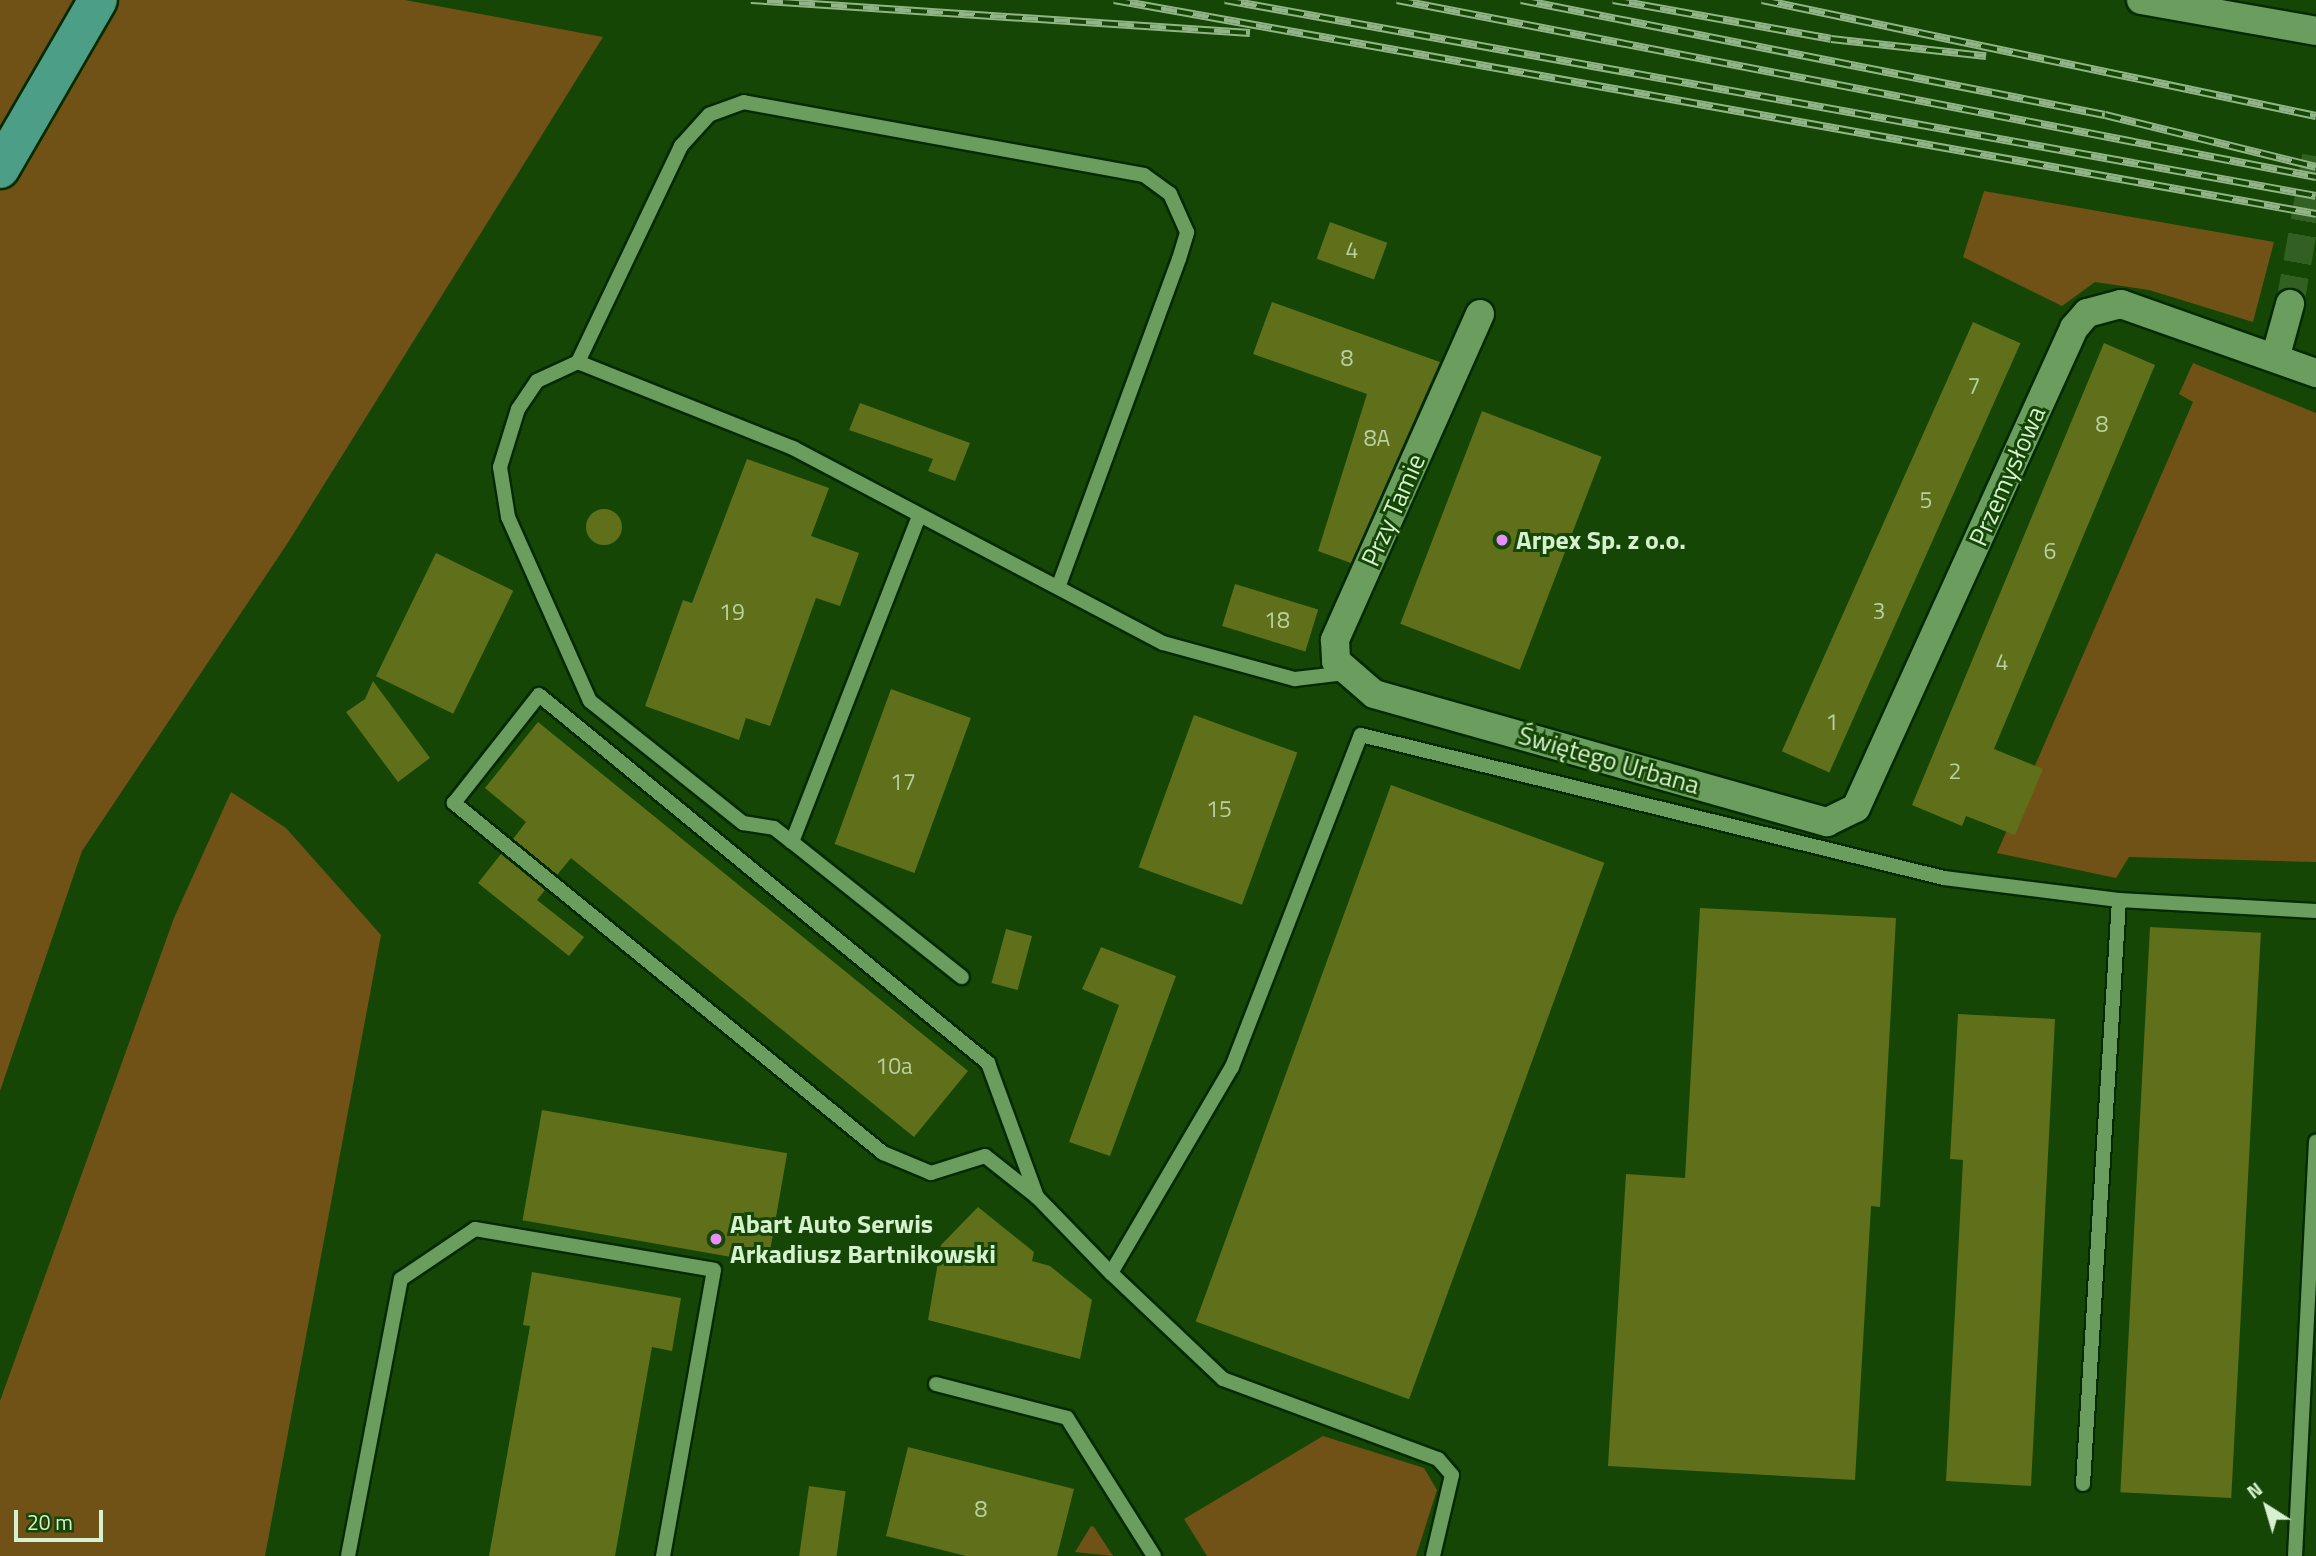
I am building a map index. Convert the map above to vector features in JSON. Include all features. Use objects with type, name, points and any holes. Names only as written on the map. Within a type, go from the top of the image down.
[{"type":"main road","points":[[0,169],[98,0]]},
{"type":"street","points":[[2141,0],[2316,32]]},
{"type":"street","name":"Przemysłowa","points":[[1843,817],[1856,808],[2087,313],[2121,304],[2276,355]]},
{"type":"street","points":[[2290,304],[2276,355],[2316,373]]},
{"type":"street","name":"Przy Tamie","points":[[1345,673],[1336,661],[1335,640],[1480,314]]},
{"type":"street","name":"Świętego Urbana","points":[[1345,673],[1374,694],[1828,822],[1843,817]]},
{"type":"lane","points":[[962,977],[774,828],[743,823],[590,701],[508,517],[500,467],[518,409],[537,381],[578,362],[681,146],[709,115],[744,102],[1143,174],[1170,194],[1186,232],[1059,585]]},
{"type":"lane","points":[[578,362],[793,448],[919,517],[1059,585],[1163,643],[1295,679],[1345,673]]},
{"type":"lane","points":[[792,842],[919,517]]},
{"type":"lane","points":[[1037,1197],[988,1063],[539,695],[454,803],[883,1153],[931,1173],[985,1156],[1037,1197],[1111,1273],[1223,1378],[1438,1459],[1452,1475],[1433,1556]]},
{"type":"lane","points":[[1111,1273],[1232,1066],[1360,735],[1944,878],[2119,900],[2316,911]]},
{"type":"lane","points":[[2084,1484],[2119,900]]},
{"type":"lane","points":[[2295,1556],[2316,1142]]},
{"type":"lane","points":[[348,1556],[401,1279],[475,1229],[714,1270],[663,1556]]},
{"type":"lane","points":[[936,1384],[1067,1418],[1154,1556]]},
{"type":"shaded area","points":[[0,0],[405,0],[603,37],[287,544],[82,851],[0,1091]]},
{"type":"shaded area","points":[[1984,191],[2274,242],[2253,322],[2149,290],[2095,282],[2062,306],[1963,257]]},
{"type":"shaded area","points":[[2193,363],[2316,413],[2316,862],[2129,857],[2116,878],[1997,853],[2193,402],[2179,394]]},
{"type":"shaded area","points":[[231,792],[286,828],[381,935],[265,1556],[0,1556],[0,1401],[174,918]]},
{"type":"shaded area","points":[[1323,1436],[1424,1468],[1437,1490],[1416,1556],[1207,1556],[1184,1519]]},
{"type":"shaded area","points":[[1091,1526],[1094,1527],[1113,1556],[1075,1552]]},
{"type":"building","points":[[1330,222],[1387,243],[1374,280],[1317,259]]},
{"type":"building","points":[[1272,302],[1440,362],[1351,563],[1318,551],[1367,394],[1253,354]]},
{"type":"building","points":[[1973,322],[2021,343],[1829,773],[1782,751]]},
{"type":"building","points":[[2104,343],[2155,365],[1994,749],[2043,769],[2015,835],[1966,816],[1962,826],[1912,805]]},
{"type":"building","points":[[860,403],[970,443],[955,481],[928,471],[933,459],[849,430]]},
{"type":"building","name":"Arpex Sp. z o.o.","points":[[1482,411],[1601,457],[1520,670],[1400,624]]},
{"type":"building","points":[[747,459],[829,488],[811,536],[859,553],[840,606],[816,598],[770,726],[746,718],[739,740],[645,706],[683,600],[692,603]]},
{"type":"building","points":[[604,509],[616,515],[622,527],[616,539],[604,545],[592,539],[586,527],[592,515]]},
{"type":"building","points":[[436,553],[513,591],[453,714],[376,676]]},
{"type":"building","points":[[1235,584],[1318,609],[1305,652],[1222,626]]},
{"type":"building","points":[[373,681],[430,758],[398,782],[346,712],[365,699]]},
{"type":"building","points":[[891,689],[971,718],[914,873],[835,844]]},
{"type":"building","points":[[1194,715],[1297,753],[1242,905],[1139,867]]},
{"type":"building","points":[[538,722],[968,1071],[914,1137],[571,858],[557,875],[513,839],[526,822],[485,788]]},
{"type":"building","points":[[1391,785],[1604,863],[1409,1399],[1196,1322]]},
{"type":"building","points":[[501,854],[545,890],[537,900],[584,937],[569,956],[478,883]]},
{"type":"building","points":[[1700,908],[1896,918],[1880,1207],[1871,1206],[1855,1480],[1608,1466],[1626,1174],[1685,1178]]},
{"type":"building","points":[[2150,927],[2261,933],[2231,1498],[2120,1492]]},
{"type":"building","points":[[1006,929],[1032,936],[1018,990],[992,983]]},
{"type":"building","points":[[1101,947],[1176,976],[1110,1156],[1069,1142],[1119,1005],[1082,989]]},
{"type":"building","points":[[1958,1014],[2055,1019],[2031,1486],[1946,1481],[1963,1160],[1950,1159]]},
{"type":"building","points":[[542,1110],[787,1153],[768,1264],[523,1220]]},
{"type":"building","points":[[978,1207],[1034,1252],[1032,1261],[1050,1266],[1092,1300],[1080,1359],[928,1320],[941,1245]]},
{"type":"building","points":[[532,1272],[681,1298],[672,1351],[652,1347],[615,1556],[489,1556],[530,1326],[523,1325]]},
{"type":"building","points":[[908,1447],[1074,1489],[1057,1556],[966,1556],[886,1536]]},
{"type":"building","points":[[809,1486],[846,1491],[837,1556],[799,1556]]},
{"type":"tunnel","points":[[2290,304],[2316,156]]},
{"type":"railway","points":[[751,0],[1250,33]]},
{"type":"railway","points":[[1114,0],[2316,214]]},
{"type":"railway","points":[[1225,0],[2316,196]]},
{"type":"railway","points":[[1397,0],[2316,177]]},
{"type":"railway","points":[[1521,0],[2105,115],[2316,167]]},
{"type":"railway","points":[[1613,0],[1831,39],[1986,56]]},
{"type":"railway","points":[[1762,0],[2316,116]]},
{"type":"place","name":"Arpex Sp. z o.o.","points":[[1502,540]]},
{"type":"place","name":"Abart Auto Serwis Arkadiusz Bartnikowski","points":[[716,1239]]}]
